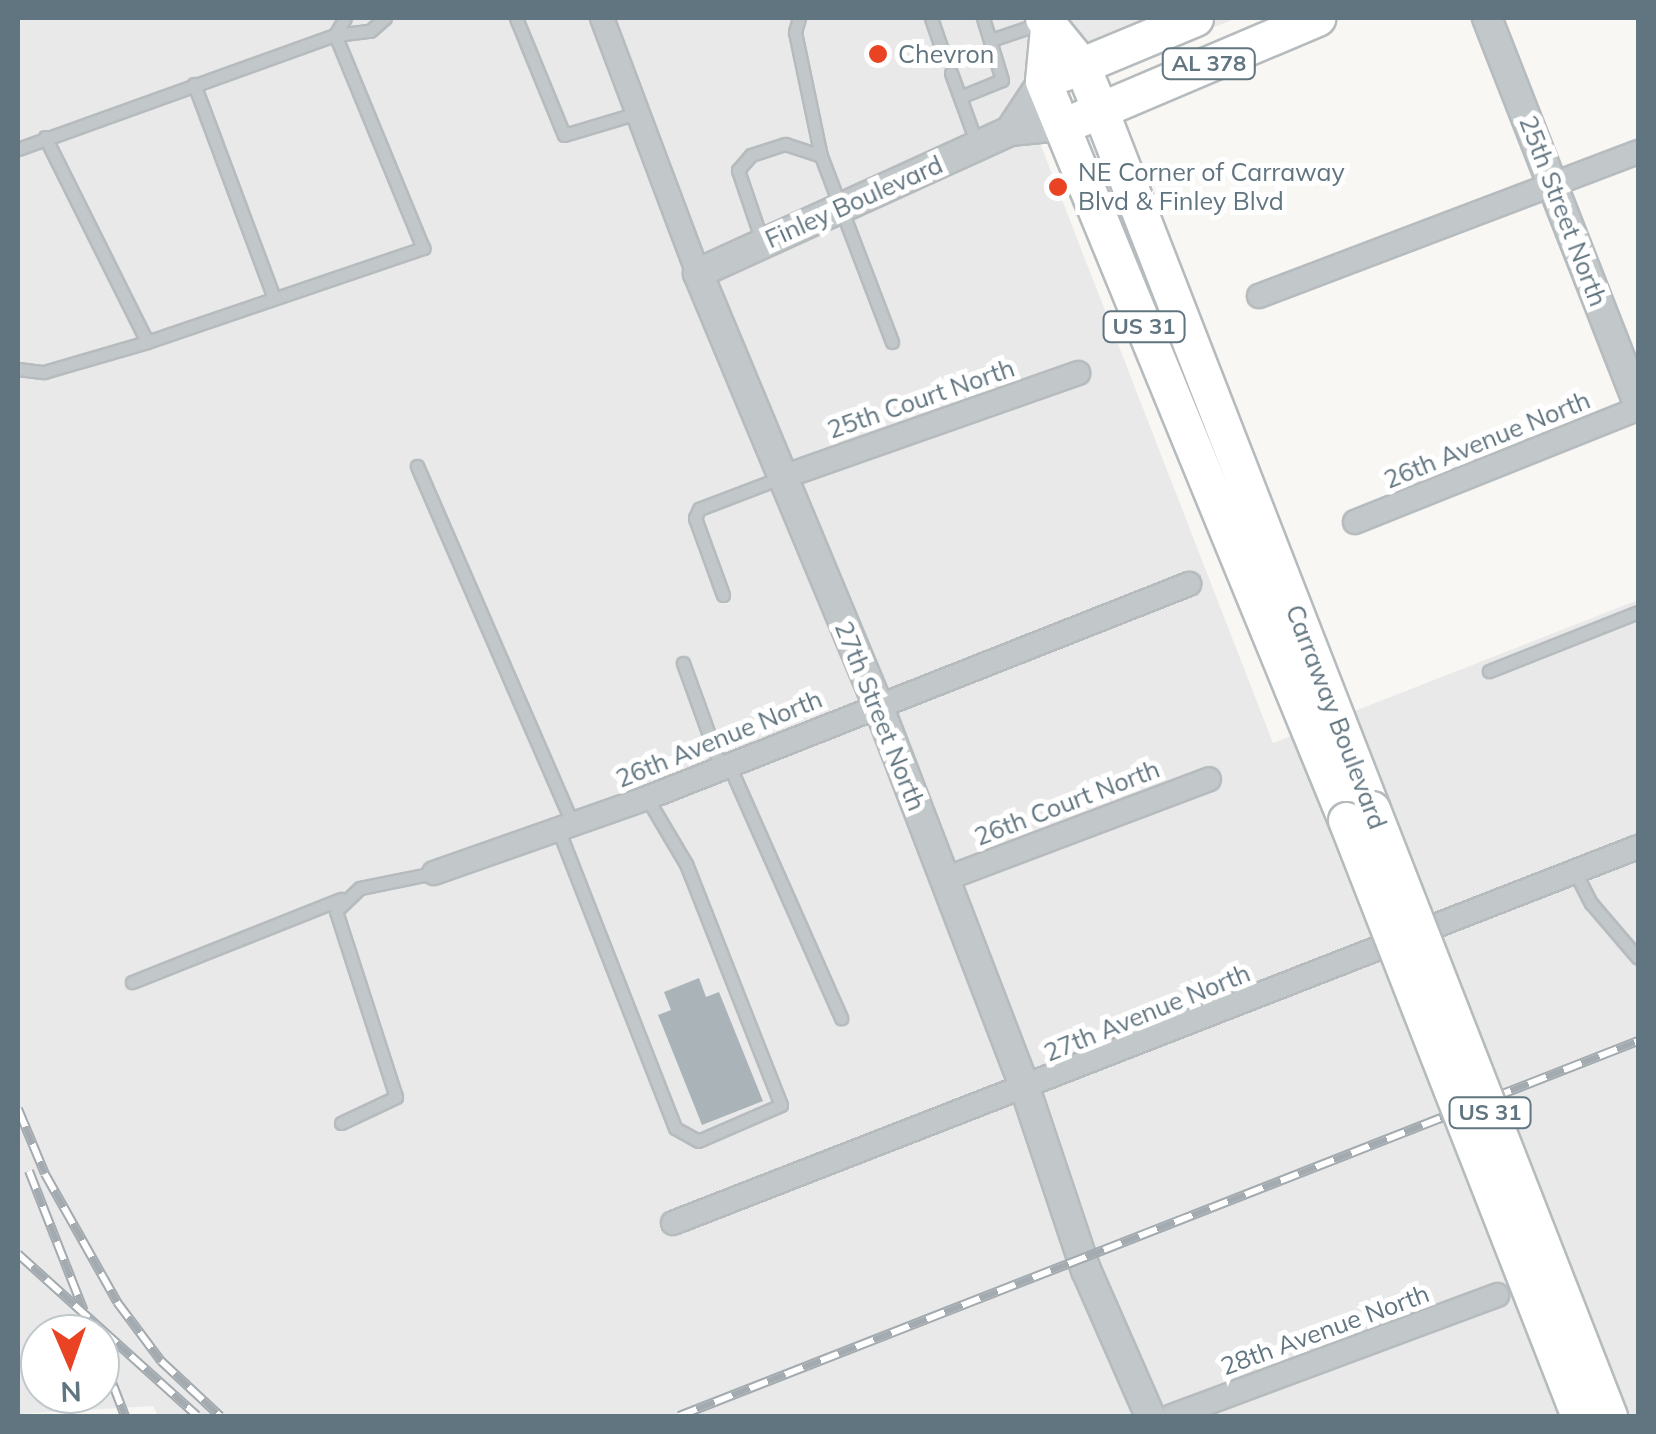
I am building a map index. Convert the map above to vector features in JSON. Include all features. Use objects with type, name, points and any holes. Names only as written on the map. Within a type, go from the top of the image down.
[{"type":"main road","name":"AL 378","points":[[1043,81],[1192,18]]},
{"type":"main road","name":"Finley Boulevard","points":[[1061,126],[1317,18]]},
{"type":"main road","name":"Carraway Boulevard","points":[[1046,23],[1082,66],[1100,110],[1579,1416]]},
{"type":"main road","name":"Carraway Boulevard","points":[[1046,23],[1043,81],[1061,126],[1359,815],[1609,1416]]},
{"type":"street","name":"27th Street North","points":[[602,18],[698,273],[878,705],[1026,1091],[1086,1270],[1150,1416]]},
{"type":"street","name":"25th Street North","points":[[1487,18],[1638,406]]},
{"type":"street","points":[[1010,131],[1043,81]]},
{"type":"street","name":"Finley Boulevard","points":[[698,273],[1010,131],[1061,126]]},
{"type":"street","points":[[1259,296],[1638,152]]},
{"type":"street","name":"25th Court North","points":[[782,477],[1078,373]]},
{"type":"street","name":"26th Avenue North","points":[[1355,522],[1638,406]]},
{"type":"street","name":"26th Avenue North","points":[[434,873],[647,798],[1189,584]]},
{"type":"street","name":"26th Court North","points":[[945,879],[1209,779]]},
{"type":"street","name":"27th Avenue North","points":[[674,1223],[1026,1091],[1638,847]]},
{"type":"street","name":"28th Avenue North","points":[[1172,1416],[1498,1296]]},
{"type":"lane","points":[[336,35],[346,18]]},
{"type":"lane","points":[[18,148],[336,35],[370,31],[385,18]]},
{"type":"lane","points":[[516,18],[564,134],[638,113]]},
{"type":"lane","points":[[799,18],[795,32],[822,156],[892,342]]},
{"type":"lane","points":[[931,18],[944,52]]},
{"type":"lane","points":[[960,97],[1002,80],[983,18]]},
{"type":"lane","points":[[991,40],[1046,23]]},
{"type":"lane","points":[[18,369],[44,372],[147,342],[423,248],[336,35]]},
{"type":"lane","points":[[951,73],[978,146]]},
{"type":"lane","points":[[194,84],[274,298]]},
{"type":"lane","points":[[46,137],[147,342]]},
{"type":"lane","points":[[763,244],[738,170],[751,155],[786,144],[822,156]]},
{"type":"lane","points":[[417,466],[566,826],[675,1128],[698,1141],[781,1105],[686,864],[647,798]]},
{"type":"lane","points":[[723,595],[695,518],[699,509],[782,477]]},
{"type":"lane","points":[[1489,671],[1638,612]]},
{"type":"lane","points":[[683,663],[725,766],[842,1018]]},
{"type":"lane","points":[[1575,872],[1602,918],[1638,958]]},
{"type":"lane","points":[[132,982],[360,888],[434,873]]},
{"type":"lane","points":[[341,899],[341,927],[396,1097],[342,1123]]},
{"type":"shaded area","points":[[18,18],[1237,18],[1024,102],[1273,743],[1638,600],[1638,1416],[158,1416],[153,1406],[120,1408],[120,1314],[20,1314],[20,1414]]},
{"type":"building","points":[[699,978],[706,997],[719,992],[763,1101],[702,1125],[658,1015],[671,1010],[664,992]]},
{"type":"railway","points":[[679,1416],[1638,1041]]},
{"type":"railway","points":[[18,1109],[45,1174],[117,1302],[161,1361],[220,1416]]},
{"type":"railway","points":[[29,1171],[84,1311]]},
{"type":"railway","points":[[18,1254],[197,1416]]},
{"type":"railway","points":[[120,1403],[125,1416]]},
{"type":"place","name":"Chevron","points":[[878,54]]},
{"type":"place","name":"NE Corner of Carraway Blvd & Finley Blvd","points":[[1058,187]]}]
